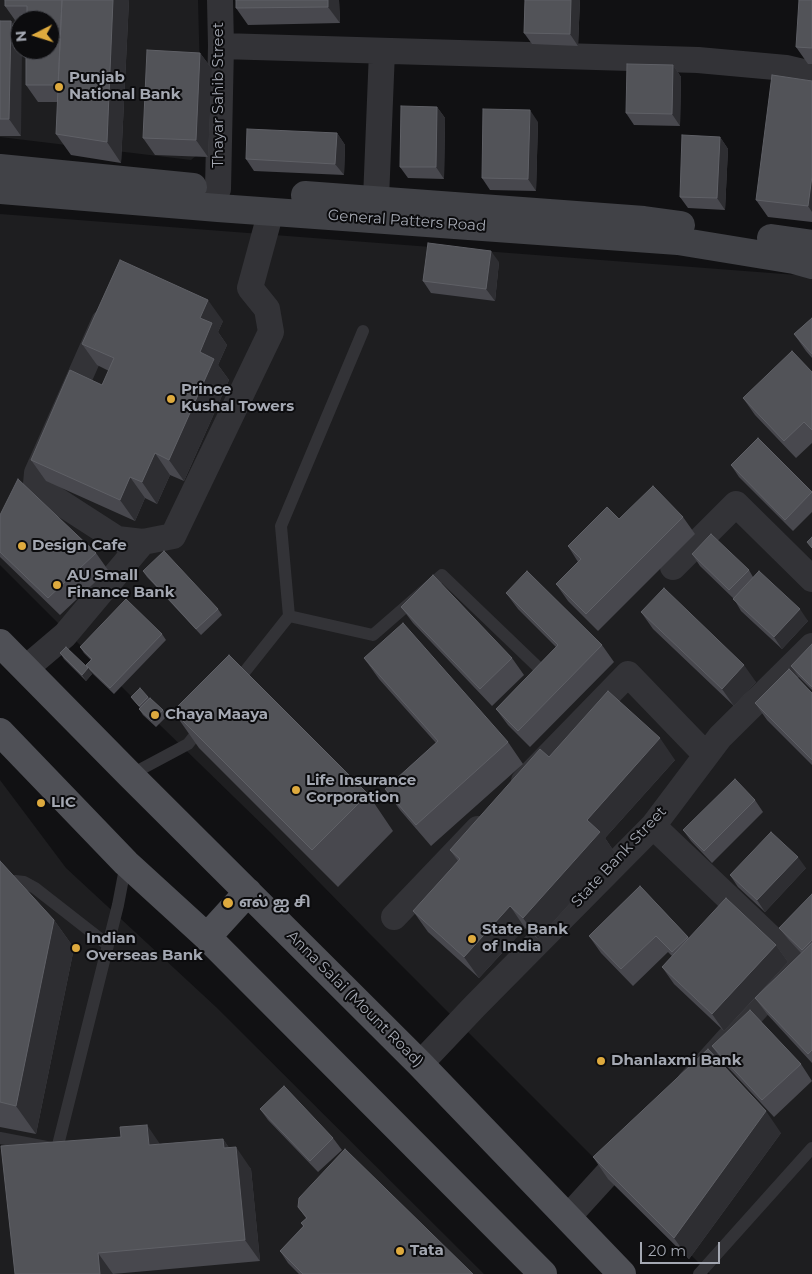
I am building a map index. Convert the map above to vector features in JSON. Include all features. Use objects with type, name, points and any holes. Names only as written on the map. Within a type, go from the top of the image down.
[{"type":"main road","name":"General Patters Road","points":[[0,168],[218,189],[644,220],[804,253]]},
{"type":"main road","name":"General Patters Road","points":[[0,190],[804,253]]},
{"type":"main road","name":"Anna Salai (Mount Road)","points":[[0,643],[130,776],[420,1064],[622,1274]]},
{"type":"main road","points":[[0,732],[126,863],[207,937],[543,1274]]},
{"type":"main road","points":[[207,937],[248,892]]},
{"type":"street","name":"Thayar Sahib Street","points":[[218,189],[220,0]]},
{"type":"street","points":[[221,46],[698,60],[786,68],[812,74]]},
{"type":"street","points":[[376,199],[382,51]]},
{"type":"street","points":[[112,304],[37,473],[36,484],[41,490],[116,539],[143,542],[173,536],[271,332],[267,309],[250,288],[271,211]]},
{"type":"street","points":[[673,567],[736,504],[812,579]]},
{"type":"street","points":[[25,669],[65,635],[143,542]]},
{"type":"street","name":"State Bank Street","points":[[420,1064],[653,826],[720,736],[812,646]]},
{"type":"street","points":[[394,917],[628,674],[706,755]]},
{"type":"street","points":[[653,826],[797,963],[673,1101]]},
{"type":"street","points":[[568,1217],[646,1130]]},
{"type":"lane","points":[[230,691],[289,616],[281,526],[363,331]]},
{"type":"lane","points":[[289,616],[373,635],[442,575],[543,672]]},
{"type":"lane","points":[[130,776],[188,744],[212,714]]},
{"type":"lane","points":[[0,1138],[56,1149],[118,905],[126,863]]},
{"type":"lane","points":[[6,905],[10,888],[15,882],[24,882],[108,945]]},
{"type":"lane","points":[[699,1274],[812,1148]]},
{"type":"shaded area","points":[[0,0],[198,0],[202,151],[191,160],[0,137]]},
{"type":"shaded area","points":[[0,214],[812,277],[812,1274],[710,1274],[272,834],[0,565]]},
{"type":"shaded area","points":[[0,780],[66,868],[216,1007],[484,1274],[0,1274]]},
{"type":"building","points":[[5,0],[62,0],[60,42],[60,10],[27,10],[27,6],[5,6]]},
{"type":"building","points":[[62,0],[113,0],[107,142],[56,134]]},
{"type":"building","points":[[236,0],[328,0],[328,7],[236,8]]},
{"type":"building","points":[[525,0],[571,0],[570,34],[524,33]]},
{"type":"building","points":[[799,0],[812,0],[812,48],[796,47]]},
{"type":"building","points":[[0,21],[10,21],[9,119],[0,119]]},
{"type":"building","points":[[147,50],[200,53],[196,140],[143,138]]},
{"type":"building","points":[[26,60],[59,60],[58,85],[26,85]]},
{"type":"building","points":[[627,64],[673,65],[672,114],[626,113]]},
{"type":"building","points":[[772,75],[812,81],[812,176],[808,206],[756,200]]},
{"type":"building","points":[[401,106],[437,107],[436,167],[400,167]]},
{"type":"building","points":[[483,109],[530,110],[528,179],[482,178]]},
{"type":"building","points":[[247,129],[337,133],[335,164],[246,159]]},
{"type":"building","points":[[682,135],[720,137],[717,198],[680,197]]},
{"type":"building","points":[[428,243],[491,251],[486,289],[423,281]]},
{"type":"building","name":"Prince Kushal Towers","points":[[120,260],[208,300],[200,318],[212,323],[200,352],[214,359],[169,460],[155,453],[142,482],[130,477],[120,500],[31,460],[70,370],[102,385],[114,358],[82,344]]},
{"type":"building","points":[[812,318],[812,354],[794,334]]},
{"type":"building","points":[[792,351],[812,372],[812,430],[804,422],[784,441],[743,398]]},
{"type":"building","points":[[758,438],[812,492],[785,520],[731,465]]},
{"type":"building","points":[[18,479],[96,553],[48,598],[0,552],[0,515]]},
{"type":"building","points":[[653,486],[683,517],[586,614],[556,584],[581,559],[568,546],[607,507],[619,519]]},
{"type":"building","points":[[711,534],[749,570],[729,590],[692,554]]},
{"type":"building","points":[[812,537],[812,548],[807,542]]},
{"type":"building","points":[[164,551],[218,609],[196,629],[143,571]]},
{"type":"building","points":[[527,571],[602,645],[518,731],[496,709],[558,645],[506,593]]},
{"type":"building","points":[[759,571],[800,609],[774,637],[733,599]]},
{"type":"building","points":[[433,575],[512,658],[480,689],[401,607]]},
{"type":"building","points":[[664,588],[744,665],[722,689],[641,612]]},
{"type":"building","points":[[126,599],[162,634],[110,688],[86,665],[92,659],[80,647]]},
{"type":"building","points":[[403,623],[508,742],[416,825],[385,789],[438,741],[364,658]]},
{"type":"building","points":[[812,644],[812,687],[791,666]]},
{"type":"building","points":[[66,647],[88,668],[82,675],[60,653]]},
{"type":"building","name":"Life Insurance Corporation","points":[[229,655],[368,794],[312,850],[173,711]]},
{"type":"building","points":[[789,669],[812,693],[812,760],[755,703]]},
{"type":"building","points":[[140,688],[148,697],[139,706],[131,697]]},
{"type":"building","points":[[608,691],[660,738],[587,820],[600,832],[523,918],[510,906],[464,957],[413,911],[460,859],[450,850],[540,749],[549,757]]},
{"type":"building","points":[[150,698],[163,710],[152,721],[139,709]]},
{"type":"building","points":[[735,779],[755,800],[704,851],[683,830]]},
{"type":"building","points":[[771,832],[798,857],[757,900],[730,875]]},
{"type":"building","points":[[0,861],[54,920],[16,1106],[0,1102]]},
{"type":"building","points":[[640,886],[688,937],[672,952],[656,936],[621,969],[589,936]]},
{"type":"building","points":[[812,894],[812,940],[802,950],[779,928]]},
{"type":"building","points":[[726,898],[776,945],[712,1014],[662,967]]},
{"type":"building","points":[[812,943],[812,1050],[808,1054],[755,998]]},
{"type":"building","points":[[750,1010],[801,1064],[762,1100],[712,1046]]},
{"type":"building","points":[[708,1049],[766,1111],[674,1238],[593,1157]]},
{"type":"building","points":[[284,1086],[333,1138],[310,1161],[260,1109]]},
{"type":"building","points":[[147,1125],[149,1145],[223,1139],[224,1148],[236,1147],[245,1240],[98,1253],[100,1274],[15,1274],[1,1146],[121,1137],[120,1127]]},
{"type":"building","points":[[345,1149],[473,1274],[303,1274],[280,1251],[304,1226],[301,1223],[307,1218],[298,1207],[299,1198]]},
{"type":"place","name":"Punjab National Bank","points":[[59,87]]},
{"type":"place","name":"Prince Kushal Towers","points":[[171,399]]},
{"type":"place","name":"Design Cafe","points":[[22,546]]},
{"type":"place","name":"AU Small Finance Bank","points":[[57,585]]},
{"type":"place","name":"Chaya Maaya","points":[[155,715]]},
{"type":"place","name":"Life Insurance Corporation","points":[[296,790]]},
{"type":"place","name":"LIC","points":[[41,803]]},
{"type":"place","name":"எல் ஐ சி","points":[[228,903]]},
{"type":"place","name":"State Bank of India","points":[[472,939]]},
{"type":"place","name":"Indian Overseas Bank","points":[[76,948]]},
{"type":"place","name":"Dhanlaxmi Bank","points":[[601,1061]]},
{"type":"place","name":"Tata","points":[[400,1251]]}]
